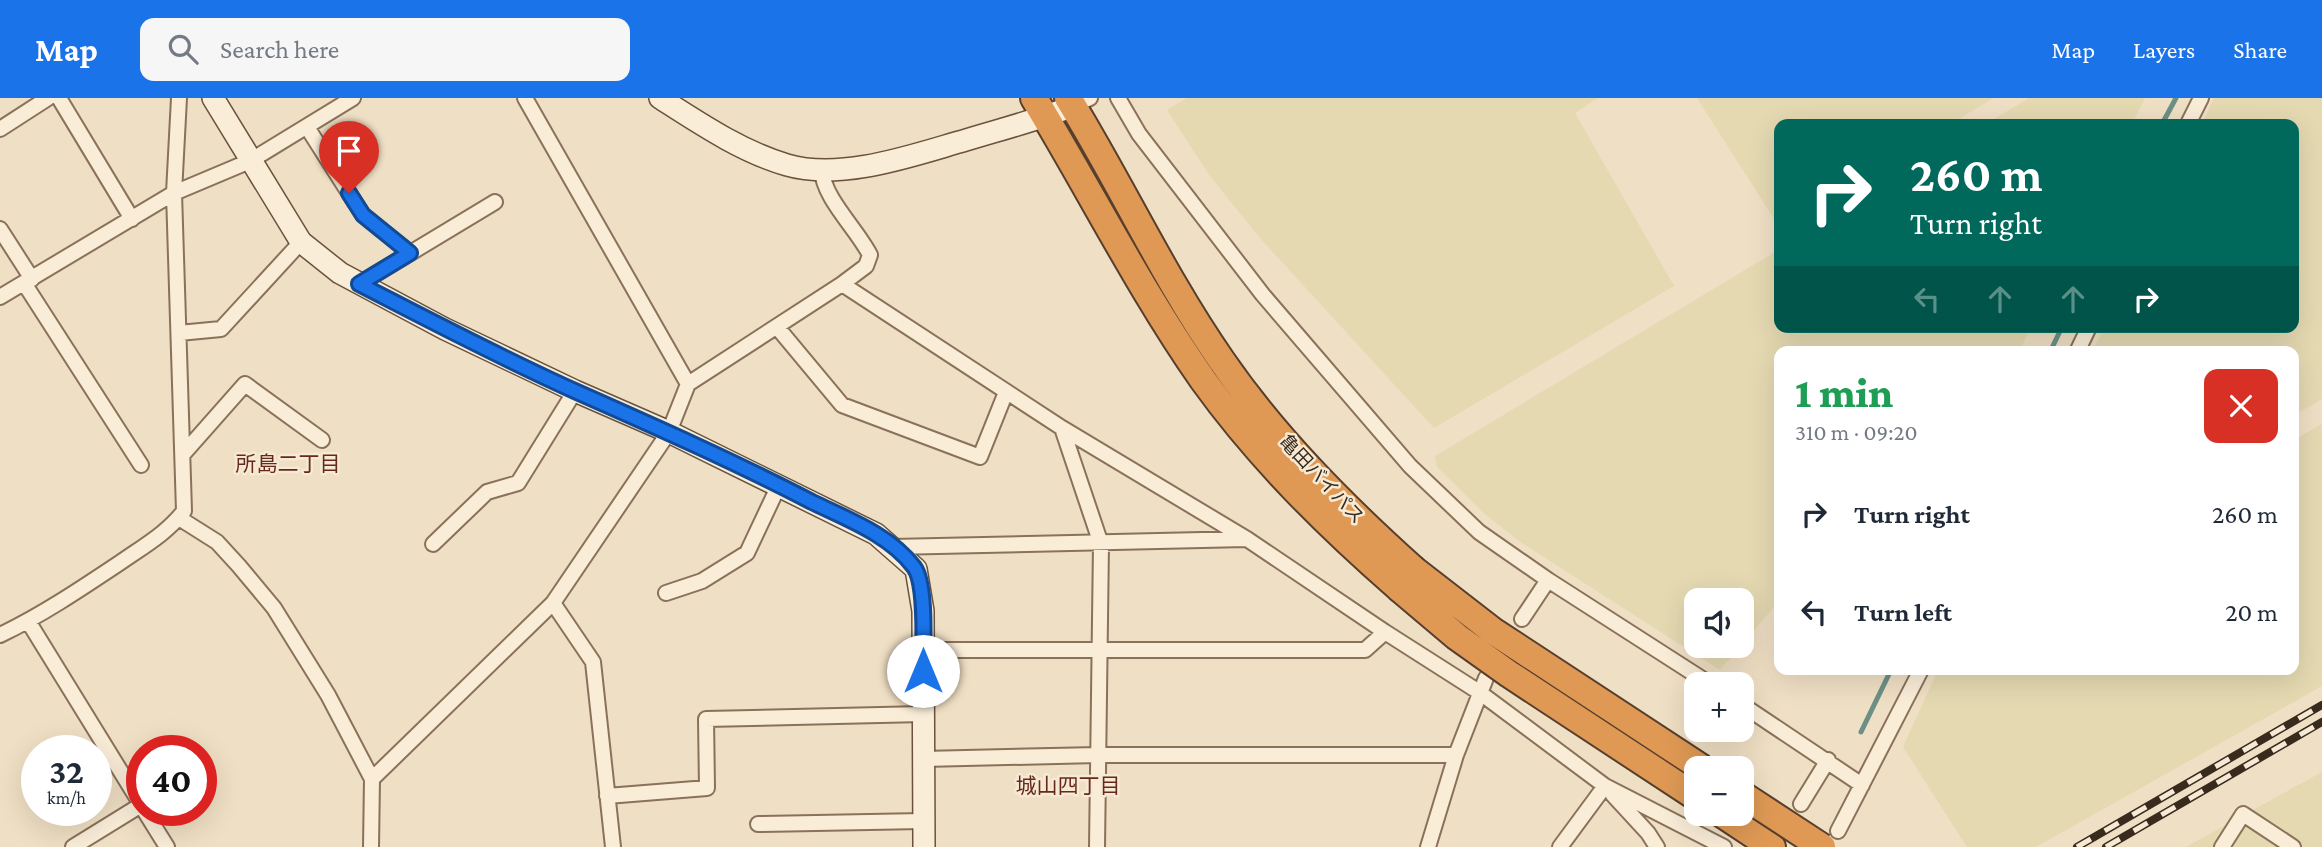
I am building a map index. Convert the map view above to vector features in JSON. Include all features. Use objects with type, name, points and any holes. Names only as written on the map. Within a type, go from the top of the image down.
[{"type":"highway","name":"亀田バイパス","points":[[1077,101],[1148,239],[1222,361],[1310,469],[1360,522],[1457,637],[1684,789]]},
{"type":"highway","name":"亀田バイパス","points":[[1040,108],[1136,274],[1203,380],[1292,488],[1349,544],[1493,631],[1684,756]]},
{"type":"highway","points":[[1754,801],[1830,839]]},
{"type":"highway","points":[[1740,826],[1772,847]]},
{"type":"street","points":[[0,130],[48,98]]},
{"type":"street","points":[[59,98],[132,219]]},
{"type":"street","points":[[0,635],[28,621],[172,527],[184,511],[174,193],[179,98]]},
{"type":"street","points":[[213,98],[301,242],[359,284],[575,391],[669,432],[876,534],[916,569],[923,611],[923,847]]},
{"type":"street","points":[[0,297],[174,193],[250,161],[353,98]]},
{"type":"street","points":[[525,98],[688,384]]},
{"type":"street","name":"亀田バイパス","points":[[660,98],[756,152],[788,165],[822,170],[889,161],[1040,108],[1077,101]]},
{"type":"street","points":[[1118,98],[1139,134],[1263,295],[1410,466],[1479,532],[1691,672]]},
{"type":"street","points":[[2190,119],[2201,98]]},
{"type":"street","points":[[307,127],[363,215],[410,253]]},
{"type":"street","points":[[372,779],[553,603],[669,432],[688,384],[842,284],[866,265],[870,255],[860,236],[823,185],[822,170]]},
{"type":"street","points":[[359,284],[495,202]]},
{"type":"street","points":[[0,229],[28,281],[141,465]]},
{"type":"street","points":[[179,333],[221,329],[301,242]]},
{"type":"street","points":[[842,284],[1062,428],[1247,539],[1385,632],[1483,685],[1605,786],[1648,833],[1657,847]]},
{"type":"street","points":[[777,327],[842,405],[980,457],[1006,392]]},
{"type":"street","points":[[184,453],[246,384],[322,440]]},
{"type":"street","points":[[433,544],[487,492],[518,483],[575,391]]},
{"type":"street","points":[[1062,428],[1101,544],[1097,847]]},
{"type":"street","points":[[666,593],[702,582],[747,552],[779,485]]},
{"type":"street","points":[[179,518],[217,542],[274,608],[328,695],[372,779],[371,847]]},
{"type":"street","points":[[892,547],[1247,539]]},
{"type":"street","points":[[1522,620],[1548,580]]},
{"type":"street","points":[[553,603],[593,662],[613,847]]},
{"type":"street","points":[[28,621],[126,781]]},
{"type":"street","points":[[923,650],[1365,650],[1385,632]]},
{"type":"street","points":[[1830,839],[1862,785],[1918,675]]},
{"type":"street","points":[[1427,847],[1456,755],[1483,685]]},
{"type":"street","points":[[1754,712],[1862,785]]},
{"type":"street","points":[[607,796],[707,788],[706,719],[923,714]]},
{"type":"street","points":[[923,759],[1098,755],[1456,755]]},
{"type":"street","points":[[1801,804],[1828,760]]},
{"type":"street","points":[[1560,847],[1605,786]]},
{"type":"street","points":[[1605,786],[1724,847]]},
{"type":"street","points":[[2222,847],[2243,814],[2293,847]]},
{"type":"street","points":[[73,847],[126,816]]},
{"type":"street","points":[[758,824],[923,821]]},
{"type":"street","points":[[154,826],[167,847]]},
{"type":"shaded area","points":[[1187,98],[1598,98],[1575,113],[1674,286],[1434,428],[1260,238],[1210,176],[1167,110]]},
{"type":"shaded area","points":[[1697,98],[1994,98],[1958,119],[1774,119],[1774,219]]},
{"type":"shaded area","points":[[2029,98],[2145,98],[2134,119],[1994,119]]},
{"type":"shaded area","points":[[2214,98],[2322,98],[2322,399],[2299,412],[2299,346],[2095,346],[2101,333],[2299,333],[2299,119],[2204,119]]},
{"type":"shaded area","points":[[1774,253],[1774,333],[2028,333],[2022,346],[1774,346],[1774,607],[1754,630],[1754,588],[1684,588],[1684,647],[1519,541],[1484,513],[1437,467],[1435,456]]},
{"type":"shaded area","points":[[2322,424],[2322,686],[2036,847],[1967,847],[1903,747],[1936,675],[2299,675],[2299,437]]},
{"type":"shaded area","points":[[1701,658],[1730,658],[1720,670]]},
{"type":"shaded area","points":[[2322,772],[2322,847],[2186,847]]},
{"type":"waterway","points":[[2165,119],[2176,98]]},
{"type":"waterway","points":[[2053,346],[2059,333]]},
{"type":"waterway","points":[[1861,732],[1889,675]]},
{"type":"railway","points":[[2077,847],[2322,705]]},
{"type":"railway","points":[[2106,847],[2322,722]]},
{"type":"district","name":"所島二丁目","points":[[288,464]]},
{"type":"district","name":"城山四丁目","points":[[1068,786]]},
{"type":"route","points":[[349,193],[363,215],[410,253],[359,284],[575,391],[669,432],[779,485],[876,534],[892,547],[916,569],[923,611],[923,671]]}]
